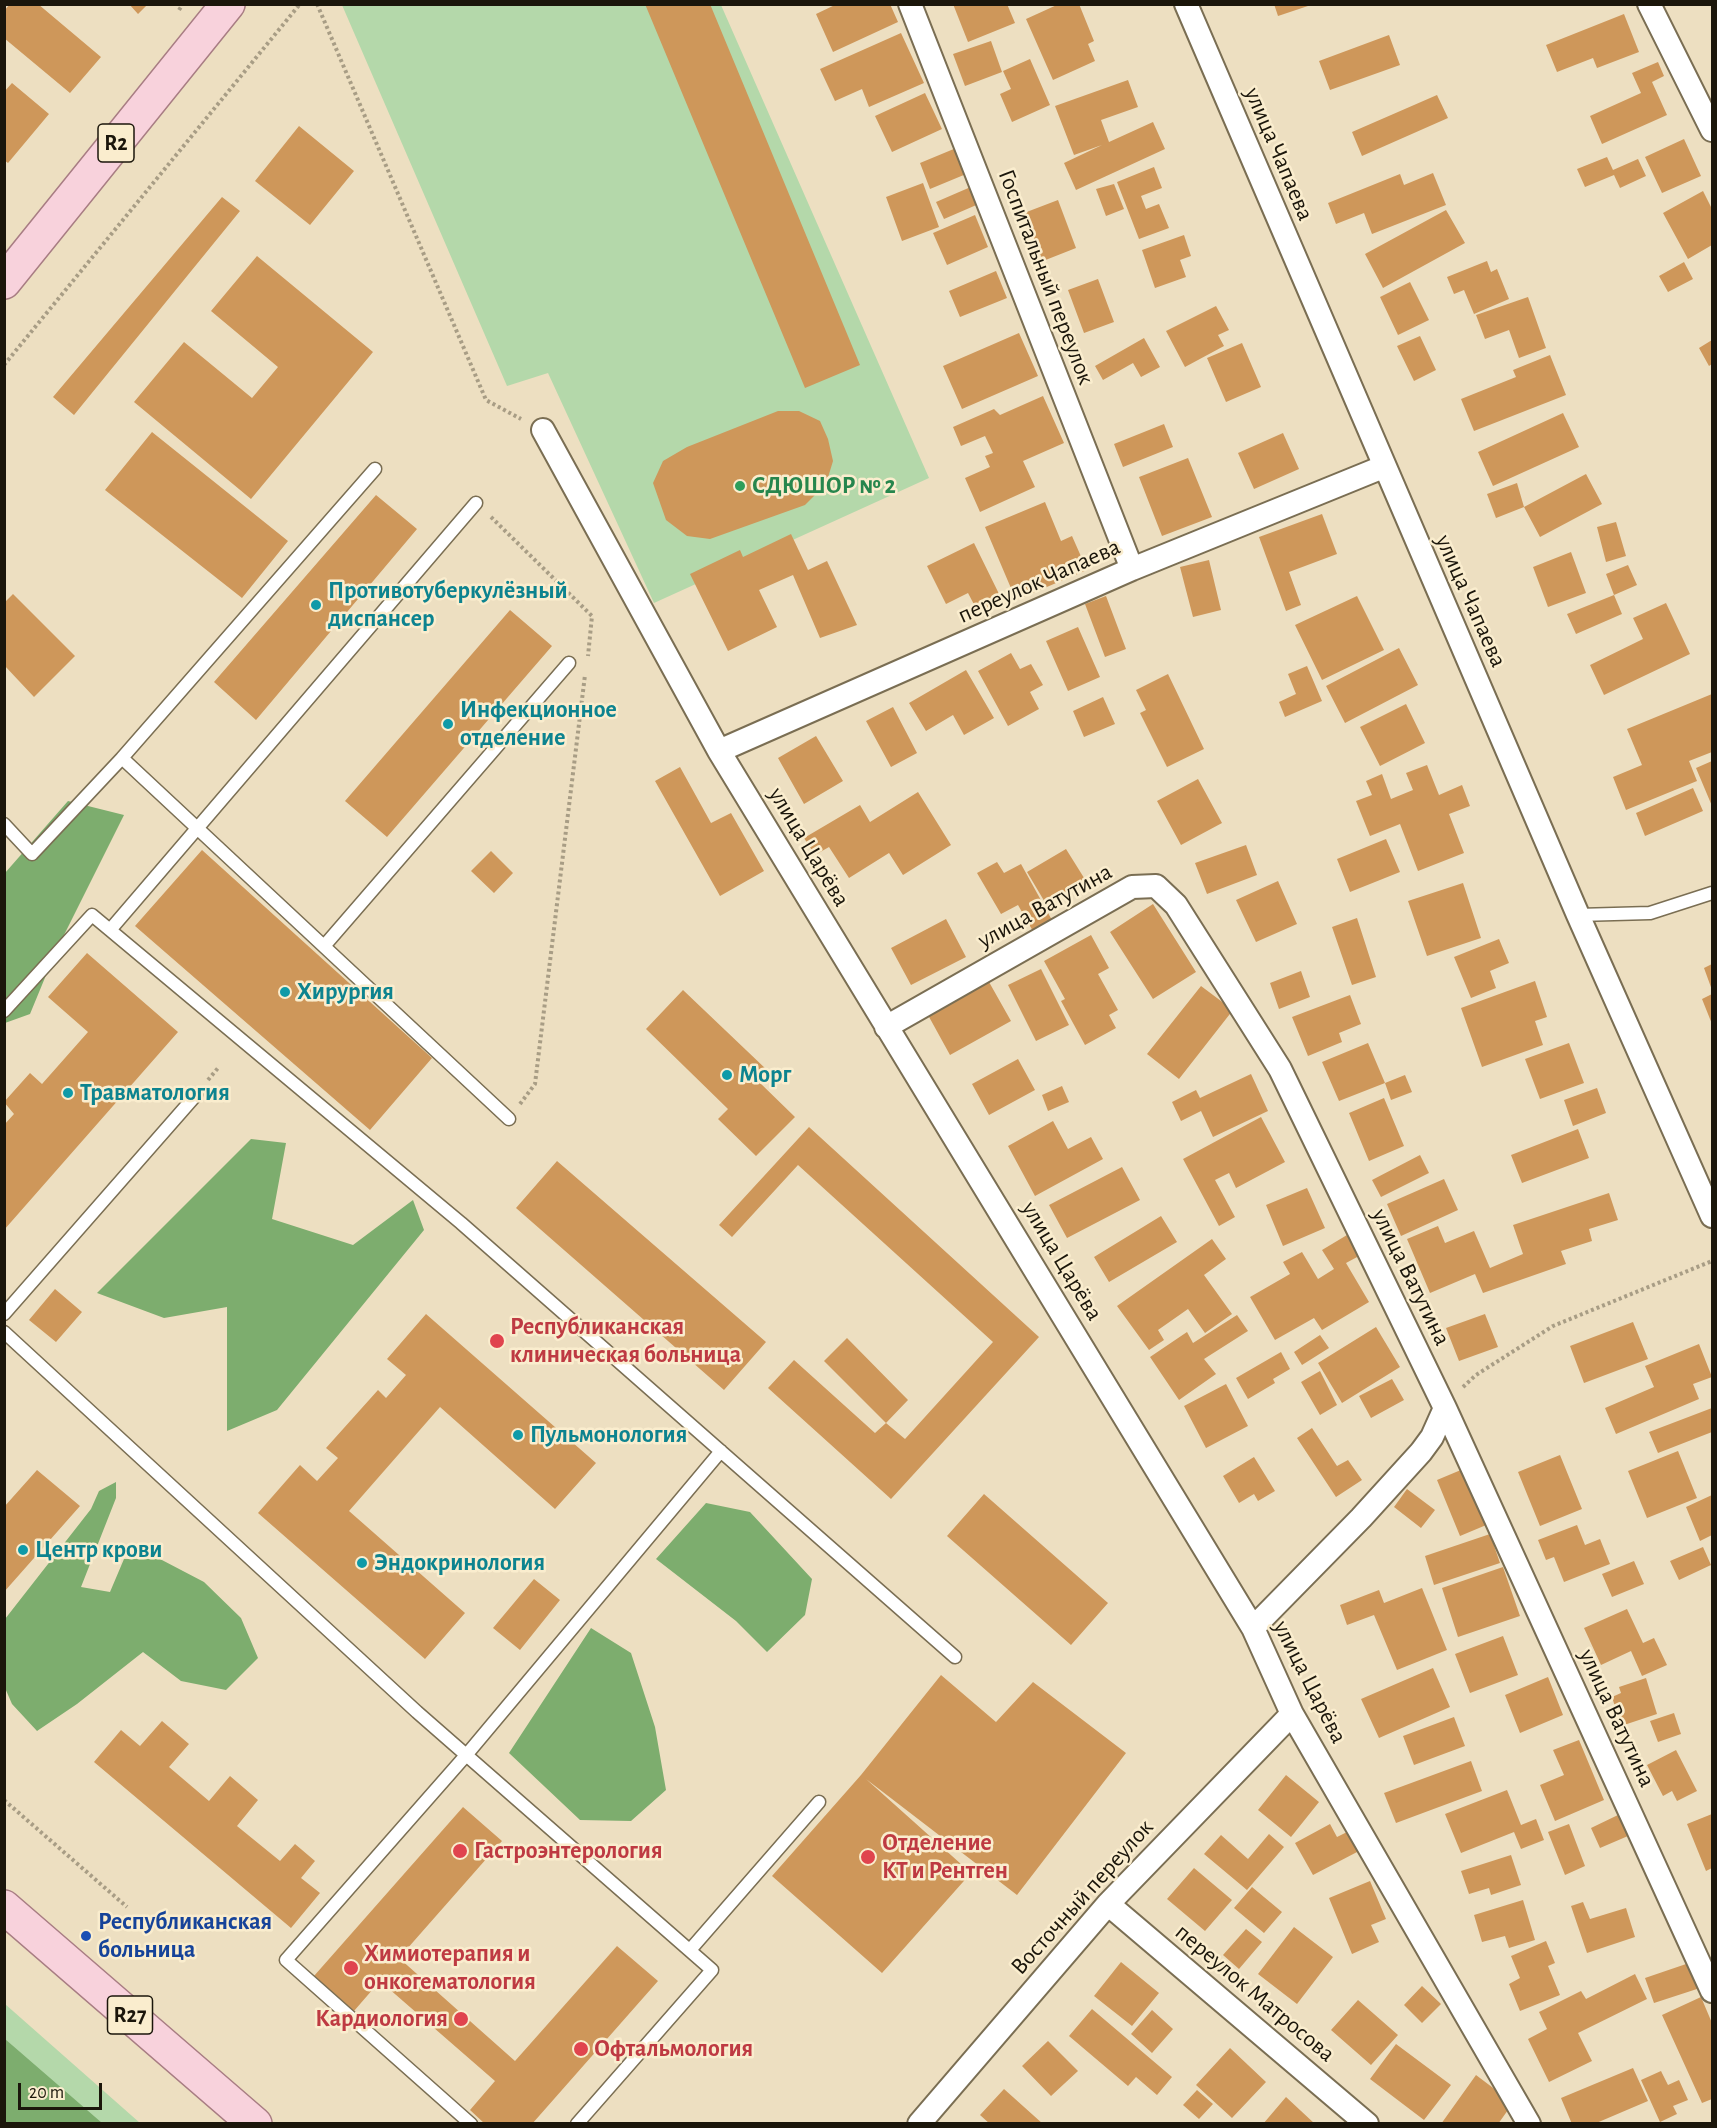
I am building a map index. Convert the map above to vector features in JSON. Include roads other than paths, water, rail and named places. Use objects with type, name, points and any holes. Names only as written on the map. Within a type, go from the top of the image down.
[{"type":"main road","name":"R2","points":[[4,282],[228,4]]},
{"type":"main road","name":"R27","points":[[4,1907],[255,2124]]},
{"type":"street","name":"Госпитальный переулок","points":[[910,4],[1132,569]]},
{"type":"street","name":"улица Чапаева","points":[[1186,4],[1383,467],[1578,915],[1713,1216]]},
{"type":"street","points":[[1649,4],[1713,130]]},
{"type":"street","name":"улица Царёва","points":[[543,430],[719,751],[1253,1628],[1292,1714],[1529,2124]]},
{"type":"street","name":"переулок Чапаева","points":[[719,751],[1132,569],[1383,467]]},
{"type":"street","name":"улица Ватутина","points":[[886,1027],[1132,887],[1156,886],[1176,905],[1280,1069],[1445,1408],[1713,1991]]},
{"type":"street","points":[[1253,1628],[1361,1518],[1421,1452],[1432,1437],[1445,1408]]},
{"type":"street","name":"Восточный переулок","points":[[919,2124],[1108,1904],[1292,1714]]},
{"type":"street","name":"переулок Матросова","points":[[1108,1904],[1367,2124]]},
{"type":"lane","points":[[4,824],[32,854],[122,758],[375,469]]},
{"type":"lane","points":[[110,930],[476,503]]},
{"type":"lane","points":[[325,945],[569,663]]},
{"type":"lane","points":[[122,758],[509,1119]]},
{"type":"lane","points":[[1578,915],[1650,913],[1713,893]]},
{"type":"lane","points":[[4,1011],[92,915],[461,1223],[955,1657]]},
{"type":"lane","points":[[4,1314],[196,1095]]},
{"type":"lane","points":[[4,1332],[408,1704],[468,1753],[712,1971],[577,2124]]},
{"type":"lane","points":[[471,2124],[286,1960],[468,1753],[721,1451]]},
{"type":"lane","points":[[690,1950],[819,1802]]},
{"type":"place","name":"СДЮШОР № 2","points":[[740,486]]},
{"type":"place","name":"Противотуберкулёзный диспансер","points":[[316,605]]},
{"type":"place","name":"Инфекционное отделение","points":[[448,724]]},
{"type":"place","name":"Хирургия","points":[[285,992]]},
{"type":"place","name":"Морг","points":[[727,1075]]},
{"type":"place","name":"Травматология","points":[[68,1093]]},
{"type":"place","name":"Республиканская клиническая больница","points":[[497,1341]]},
{"type":"place","name":"Пульмонология","points":[[518,1435]]},
{"type":"place","name":"Центр крови","points":[[23,1550]]},
{"type":"place","name":"Эндокринология","points":[[362,1563]]},
{"type":"place","name":"Гастроэнтерология","points":[[460,1851]]},
{"type":"place","name":"Отделение КТ и Рентген","points":[[868,1857]]},
{"type":"place","name":"Республиканская больница","points":[[86,1936]]},
{"type":"place","name":"Химиотерапия и онкогематология","points":[[351,1968]]},
{"type":"place","name":"Кардиология","points":[[461,2019]]},
{"type":"place","name":"Офтальмология","points":[[581,2049]]}]
